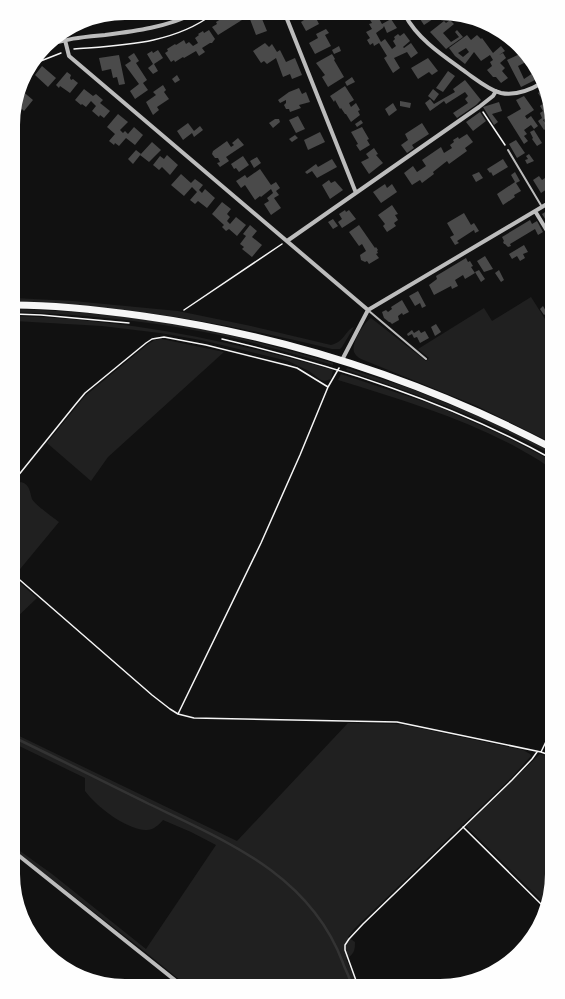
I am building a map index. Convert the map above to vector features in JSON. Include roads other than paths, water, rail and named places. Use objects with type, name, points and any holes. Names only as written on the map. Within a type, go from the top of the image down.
[{"type":"main road","points":[[20,305],[68,307],[183,322],[257,337],[342,360],[424,389],[464,406],[545,445]]},
{"type":"street","points":[[178,20],[163,26],[130,32],[65,40],[68,56],[368,310]]},
{"type":"street","points":[[287,20],[356,193]]},
{"type":"street","points":[[408,20],[436,51],[478,81],[496,91],[500,93],[516,93],[537,85]]},
{"type":"street","points":[[287,241],[479,107],[493,96],[496,91]]},
{"type":"street","points":[[342,360],[368,310],[545,205]]},
{"type":"street","points":[[534,211],[545,229]]},
{"type":"street","points":[[20,858],[173,979]]},
{"type":"lane","points":[[508,150],[542,207]]},
{"type":"lane","points":[[368,310],[426,359]]},
{"type":"waterway","points":[[20,740],[208,832],[263,865],[288,884],[310,906],[328,932],[350,979]]}]
